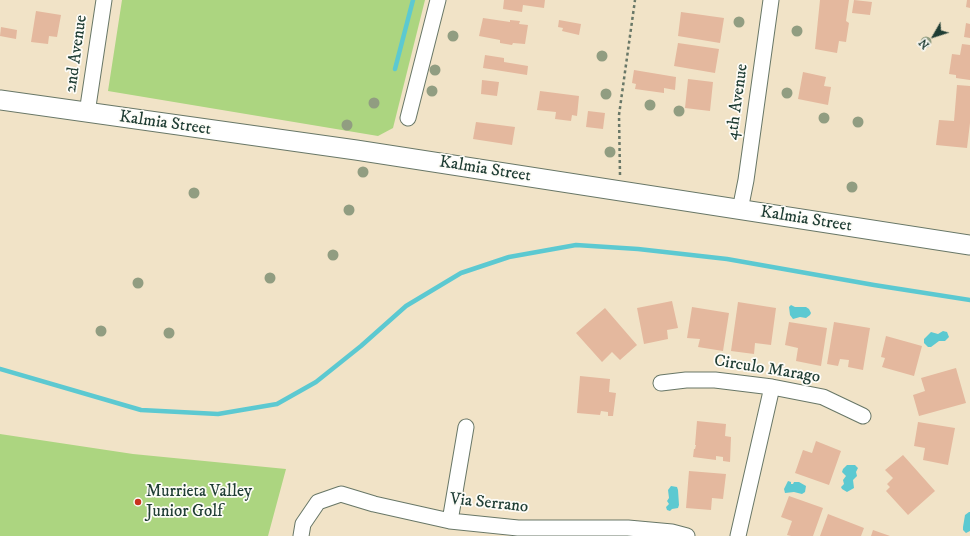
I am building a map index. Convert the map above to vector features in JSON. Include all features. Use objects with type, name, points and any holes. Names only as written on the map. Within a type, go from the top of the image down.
[{"type":"street","name":"2nd Avenue","points":[[87,113],[104,0]]},
{"type":"street","points":[[408,118],[438,0]]},
{"type":"street","name":"4th Avenue","points":[[740,210],[746,180],[771,0]]},
{"type":"street","name":"Kalmia Street","points":[[0,100],[356,150],[970,245]]},
{"type":"street","name":"Circulo Marago","points":[[661,383],[686,380],[715,380],[772,387],[823,397],[863,416]]},
{"type":"street","points":[[738,536],[772,387]]},
{"type":"street","points":[[450,520],[466,427]]},
{"type":"street","name":"Via Serrano","points":[[302,530],[318,502],[341,494],[374,504],[450,520],[518,528],[628,528],[672,532],[686,536]]},
{"type":"path","points":[[621,192],[619,115],[635,0]]},
{"type":"green space","points":[[122,0],[425,0],[393,128],[378,136],[108,91]]},
{"type":"green space","name":"Murrieta Valley Junior Golf","points":[[0,434],[133,454],[286,469],[268,536],[0,536]]},
{"type":"water","points":[[791,305],[795,307],[806,307],[811,313],[806,318],[800,317],[793,319],[790,315],[789,307]]},
{"type":"water","points":[[943,331],[947,332],[949,337],[945,341],[939,341],[931,347],[928,347],[924,343],[924,339],[931,332],[938,334]]},
{"type":"water","points":[[847,465],[855,465],[858,468],[856,472],[857,476],[853,480],[854,488],[847,492],[841,487],[844,484],[843,480],[846,476],[842,472]]},
{"type":"water","points":[[788,481],[791,482],[791,484],[794,482],[799,482],[806,486],[805,492],[802,494],[794,492],[785,493],[784,489]]},
{"type":"water","points":[[671,486],[677,487],[679,505],[678,508],[670,511],[667,510],[666,507],[669,504],[667,501],[669,498],[668,490]]},
{"type":"water","points":[[969,512],[970,531],[966,533],[963,530],[963,527],[965,515]]},
{"type":"building","points":[[504,0],[545,0],[544,8],[523,5],[522,12],[503,9]]},
{"type":"building","points":[[820,0],[849,0],[846,21],[849,23],[846,42],[839,41],[837,53],[815,49]]},
{"type":"building","points":[[854,0],[872,2],[870,15],[852,13]]},
{"type":"building","points":[[967,0],[970,0],[970,8],[966,7]]},
{"type":"building","points":[[36,11],[61,15],[57,37],[49,36],[48,44],[31,42]]},
{"type":"building","points":[[681,12],[724,18],[720,43],[678,36]]},
{"type":"building","points":[[483,18],[510,22],[510,20],[520,21],[519,24],[528,25],[525,44],[513,43],[512,45],[500,43],[500,40],[479,36]]},
{"type":"building","points":[[559,20],[581,24],[579,35],[562,31],[563,28],[558,27]]},
{"type":"building","points":[[966,23],[970,24],[970,38],[964,37]]},
{"type":"building","points":[[1,27],[17,30],[16,39],[0,36]]},
{"type":"building","points":[[678,43],[719,49],[715,73],[674,66]]},
{"type":"building","points":[[962,44],[970,45],[970,80],[956,78],[956,75],[949,74],[952,54],[960,55]]},
{"type":"building","points":[[485,55],[504,58],[504,62],[528,66],[527,75],[483,68]]},
{"type":"building","points":[[634,70],[676,77],[675,90],[664,88],[664,93],[635,89],[636,84],[632,83]]},
{"type":"building","points":[[803,72],[826,77],[824,86],[831,87],[828,105],[798,99]]},
{"type":"building","points":[[688,79],[713,82],[710,111],[685,108]]},
{"type":"building","points":[[482,80],[499,82],[497,96],[481,94]]},
{"type":"building","points":[[957,85],[970,86],[970,123],[967,148],[936,145],[939,120],[954,121]]},
{"type":"building","points":[[540,91],[579,96],[577,116],[572,115],[571,121],[555,119],[556,112],[537,110]]},
{"type":"building","points":[[588,111],[605,113],[603,129],[586,127]]},
{"type":"building","points":[[476,122],[515,127],[512,145],[473,139]]},
{"type":"building","points":[[672,301],[678,328],[667,330],[668,339],[644,344],[637,308]]},
{"type":"building","points":[[738,302],[776,308],[771,345],[755,343],[754,354],[731,351]]},
{"type":"building","points":[[692,307],[729,313],[723,351],[698,347],[700,339],[687,338]]},
{"type":"building","points":[[605,308],[637,345],[620,360],[612,352],[602,362],[576,333]]},
{"type":"building","points":[[789,322],[827,328],[821,366],[796,361],[798,348],[785,345]]},
{"type":"building","points":[[834,322],[870,328],[863,370],[848,367],[849,360],[840,359],[838,366],[827,364]]},
{"type":"building","points":[[886,336],[922,346],[914,376],[882,367],[885,358],[881,357]]},
{"type":"building","points":[[956,368],[966,403],[919,416],[913,395],[925,391],[921,378]]},
{"type":"building","points":[[580,376],[610,379],[609,392],[616,393],[613,416],[608,416],[608,412],[601,411],[600,415],[577,413]]},
{"type":"building","points":[[697,421],[726,424],[725,436],[731,437],[730,462],[723,461],[723,457],[716,456],[716,460],[693,457],[696,445]]},
{"type":"building","points":[[918,422],[955,428],[948,465],[923,460],[925,448],[914,446]]},
{"type":"building","points":[[816,441],[841,451],[829,485],[795,473],[803,450],[812,453]]},
{"type":"building","points":[[903,455],[935,491],[908,515],[886,491],[890,487],[887,484],[893,478],[885,470]]},
{"type":"building","points":[[689,471],[726,474],[723,499],[712,498],[711,510],[686,508]]},
{"type":"building","points":[[789,496],[823,508],[813,536],[787,535],[792,521],[781,517]]},
{"type":"building","points":[[828,514],[864,528],[861,536],[820,536]]},
{"type":"building","points":[[873,530],[890,536],[871,536]]},
{"type":"waterway","points":[[395,69],[413,0]]},
{"type":"waterway","points":[[0,369],[141,410],[218,414],[277,404],[316,382],[361,346],[406,306],[461,273],[509,257],[576,245],[638,249],[727,259],[970,300]]},
{"type":"place","name":"Murrieta Valley Junior Golf","points":[[138,502]]}]
